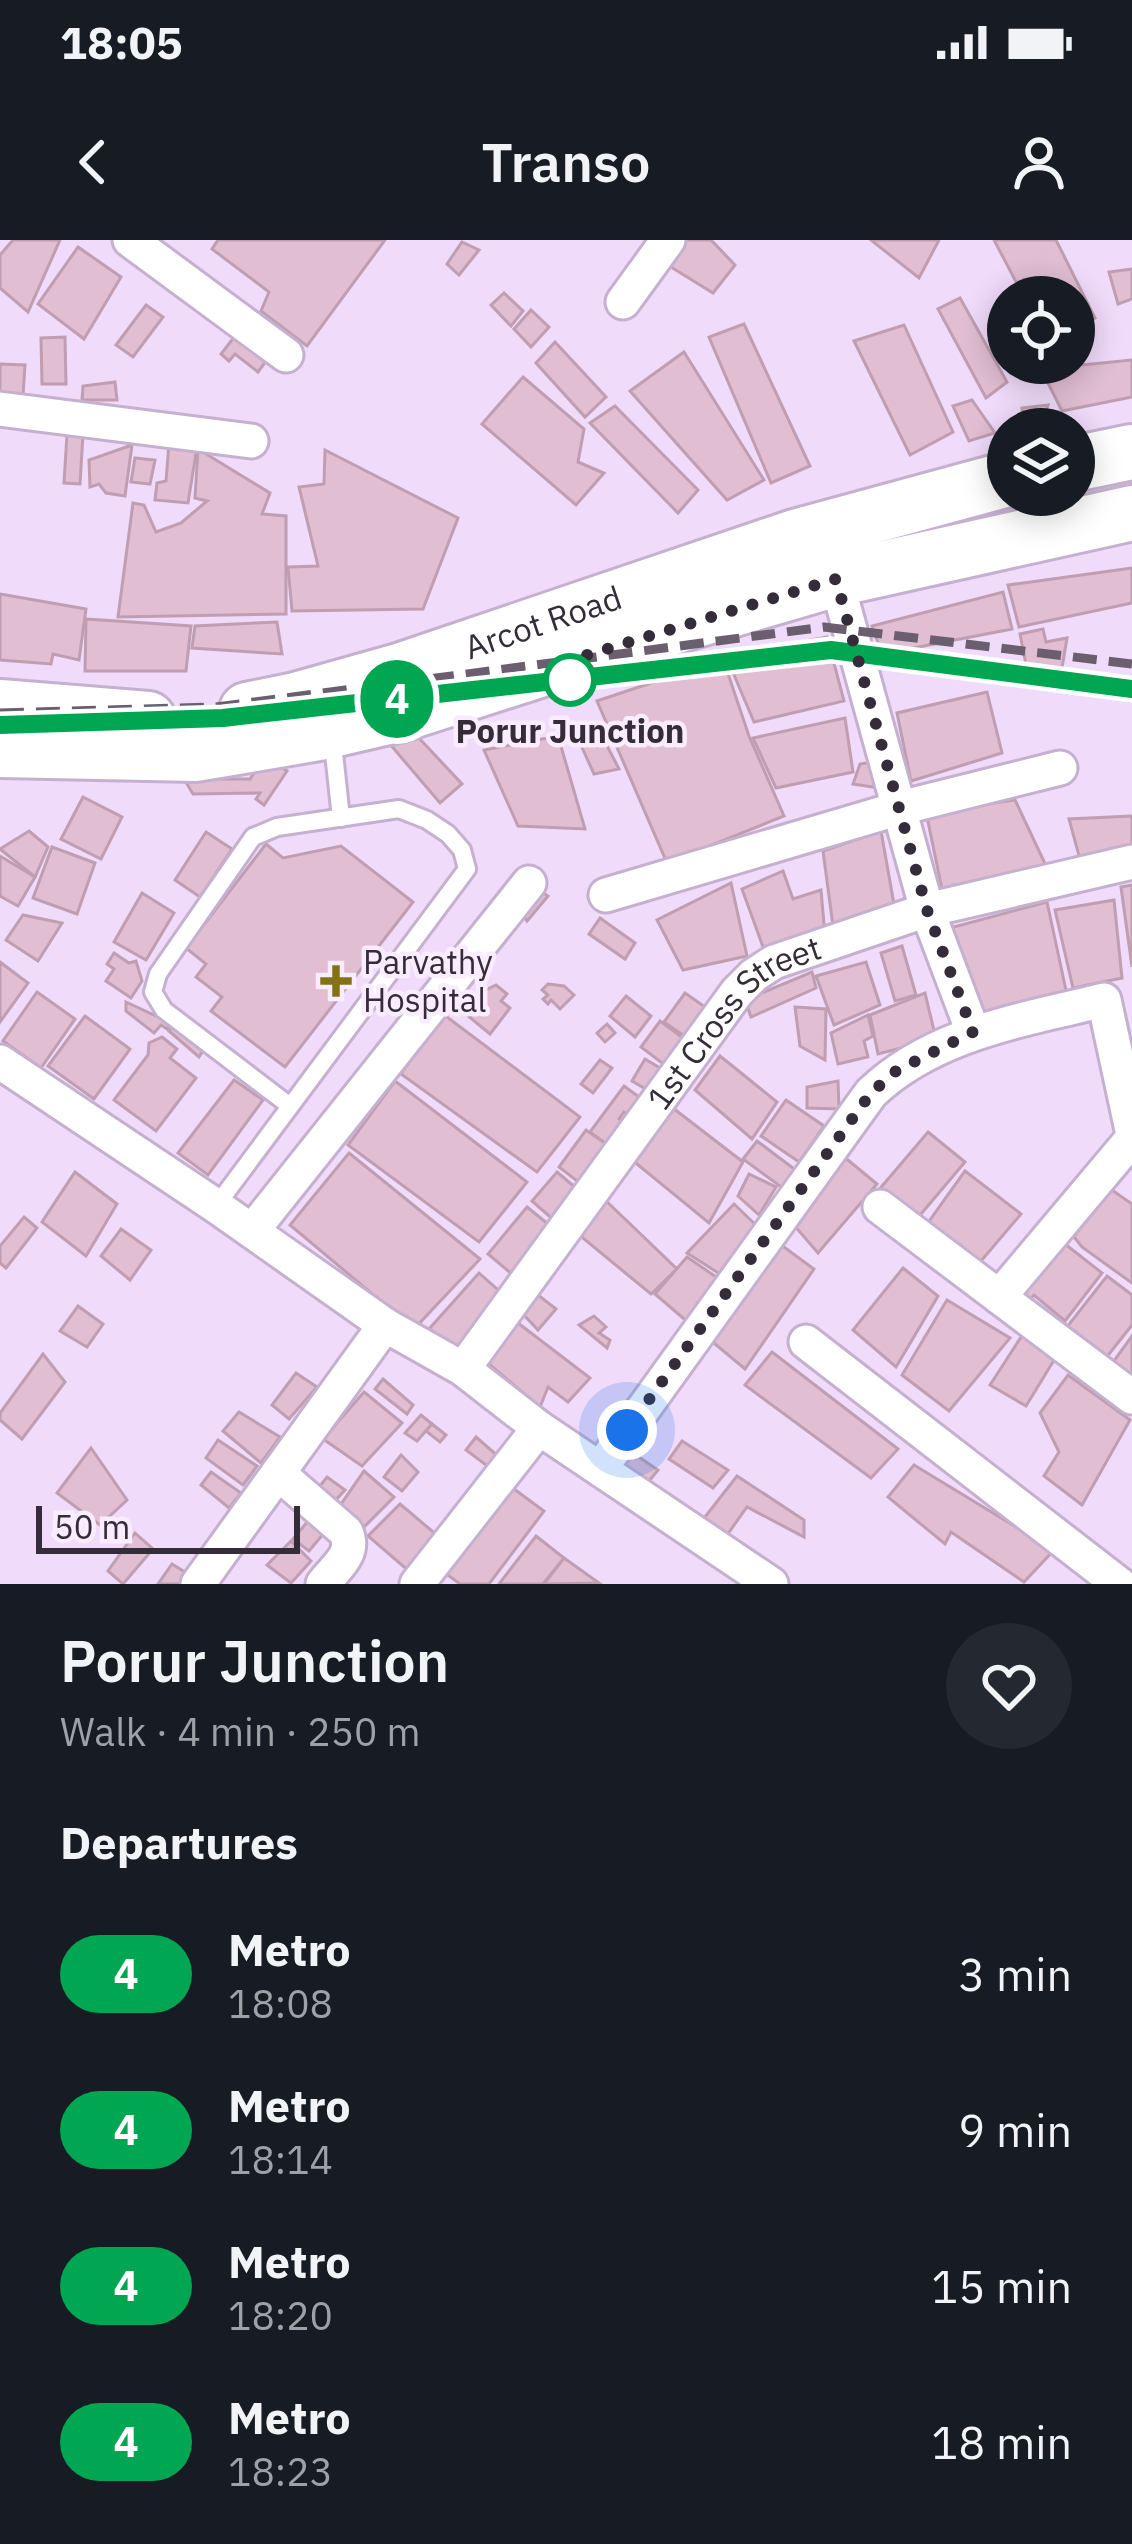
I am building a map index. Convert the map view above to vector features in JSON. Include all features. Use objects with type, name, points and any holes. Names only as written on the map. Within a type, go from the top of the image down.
[{"type":"main road","points":[[1095,460],[1132,452]]},
{"type":"main road","name":"Arcot Road","points":[[0,707],[188,721],[296,700],[420,664],[795,537],[987,485]]},
{"type":"main road","name":"Arcot Road","points":[[0,750],[196,754],[332,730],[405,712],[836,579],[1132,513]]},
{"type":"street","points":[[130,240],[286,355]]},
{"type":"street","points":[[623,302],[668,240]]},
{"type":"street","points":[[0,409],[250,441]]},
{"type":"street","points":[[836,579],[927,910],[973,1032]]},
{"type":"street","points":[[606,896],[900,808],[1060,768]]},
{"type":"street","name":"1st Cross Street","points":[[463,1369],[754,975],[774,962],[927,910],[1132,862]]},
{"type":"street","points":[[252,1231],[529,883]]},
{"type":"street","points":[[600,1469],[871,1093],[896,1071],[973,1032],[1104,1000],[1132,1130]]},
{"type":"street","points":[[0,1062],[385,1324],[463,1369],[538,1428],[771,1584]]},
{"type":"street","points":[[999,1297],[1132,1139]]},
{"type":"street","points":[[880,1207],[1132,1397]]},
{"type":"street","points":[[198,1584],[385,1324]]},
{"type":"street","points":[[806,1342],[1119,1584]]},
{"type":"street","points":[[416,1584],[538,1428]]},
{"type":"street","points":[[278,1473],[350,1540],[350,1549],[323,1584]]},
{"type":"lane","points":[[332,730],[341,818]]},
{"type":"lane","points":[[216,1206],[467,869],[462,850],[448,833],[427,820],[399,809],[277,827],[253,837],[158,974],[153,992],[164,1010],[290,1106]]},
{"type":"building","points":[[13,240],[60,240],[28,312],[0,288],[0,255]]},
{"type":"building","points":[[218,240],[385,240],[307,346],[261,311],[269,292],[212,249]]},
{"type":"building","points":[[686,240],[711,240],[735,265],[713,293],[666,264]]},
{"type":"building","points":[[871,240],[939,240],[919,278]]},
{"type":"building","points":[[994,240],[1056,240],[1074,276],[1013,276]]},
{"type":"building","points":[[462,242],[479,250],[459,275],[447,264]]},
{"type":"building","points":[[78,247],[121,277],[84,339],[38,304]]},
{"type":"building","points":[[1132,269],[1132,299],[1118,304],[1109,272]]},
{"type":"building","points":[[504,293],[523,311],[511,326],[491,305]]},
{"type":"building","points":[[960,298],[987,346],[987,384],[1004,384],[986,398],[938,309]]},
{"type":"building","points":[[146,305],[163,317],[133,357],[116,345]]},
{"type":"building","points":[[531,310],[549,327],[531,347],[514,329]]},
{"type":"building","points":[[744,324],[810,466],[771,483],[709,337]]},
{"type":"building","points":[[904,325],[953,432],[910,455],[854,341]]},
{"type":"building","points":[[235,336],[249,340],[247,347],[266,361],[258,372],[235,354],[229,361],[221,354]]},
{"type":"building","points":[[65,337],[66,384],[42,384],[41,338]]},
{"type":"building","points":[[555,342],[606,397],[585,417],[536,363]]},
{"type":"building","points":[[684,352],[764,480],[727,500],[630,391]]},
{"type":"building","points":[[1132,360],[1132,397],[1060,408],[1048,384],[1095,384],[1095,364]]},
{"type":"building","points":[[0,364],[25,365],[23,396],[0,395]]},
{"type":"building","points":[[523,377],[584,429],[578,462],[604,473],[576,505],[482,424]]},
{"type":"building","points":[[115,382],[117,400],[82,400],[83,386]]},
{"type":"building","points":[[972,400],[987,422],[987,435],[969,441],[953,406]]},
{"type":"building","points":[[615,406],[698,490],[678,513],[590,423]]},
{"type":"building","points":[[67,434],[83,434],[80,484],[64,483]]},
{"type":"building","points":[[169,443],[197,447],[188,503],[155,500],[157,483],[166,481]]},
{"type":"building","points":[[132,445],[125,496],[106,493],[99,484],[90,487],[89,460]]},
{"type":"building","points":[[198,449],[270,493],[262,514],[286,516],[286,614],[118,617],[133,503],[144,505],[156,532],[181,523],[207,501],[195,498]]},
{"type":"building","points":[[325,450],[458,518],[423,609],[292,611],[288,567],[318,566],[299,487],[324,484]]},
{"type":"building","points":[[135,458],[155,460],[150,484],[131,482]]},
{"type":"building","points":[[1132,568],[1132,603],[1019,627],[1008,585]]},
{"type":"building","points":[[1003,592],[1012,629],[882,654],[872,626]]},
{"type":"building","points":[[0,594],[86,609],[79,660],[53,654],[51,664],[0,660]]},
{"type":"building","points":[[86,619],[191,626],[186,671],[85,671]]},
{"type":"building","points":[[277,622],[282,654],[192,648],[195,626]]},
{"type":"building","points":[[1043,629],[1046,642],[1067,638],[1062,668],[1028,675],[1020,634]]},
{"type":"building","points":[[827,637],[844,701],[754,722],[726,656]]},
{"type":"building","points":[[723,659],[749,736],[784,816],[667,863],[597,701]]},
{"type":"building","points":[[987,692],[1002,753],[911,781],[897,713]]},
{"type":"building","points":[[845,718],[853,772],[776,788],[753,738]]},
{"type":"building","points":[[558,736],[585,829],[518,826],[484,750]]},
{"type":"building","points":[[602,736],[619,769],[594,774],[580,743]]},
{"type":"building","points":[[418,737],[462,784],[440,803],[389,743]]},
{"type":"building","points":[[265,757],[287,771],[264,805],[256,799],[260,793],[193,794],[184,779],[250,779]]},
{"type":"building","points":[[873,762],[879,788],[853,784],[860,764]]},
{"type":"building","points":[[83,797],[122,817],[101,859],[61,839]]},
{"type":"building","points":[[1015,800],[1049,872],[944,899],[926,812]]},
{"type":"building","points":[[1132,816],[1132,844],[1081,863],[1069,819]]},
{"type":"building","points":[[29,831],[48,847],[35,877],[0,849]]},
{"type":"building","points":[[881,831],[895,910],[833,926],[823,851]]},
{"type":"building","points":[[206,832],[232,849],[200,897],[175,880]]},
{"type":"building","points":[[266,844],[283,858],[341,846],[413,902],[285,1067],[211,1011],[222,997],[196,977],[206,964],[186,948]]},
{"type":"building","points":[[52,847],[95,863],[77,914],[33,898]]},
{"type":"building","points":[[0,856],[35,877],[18,906],[0,896]]},
{"type":"building","points":[[783,871],[793,899],[821,890],[825,935],[767,958],[742,889]]},
{"type":"building","points":[[731,883],[747,956],[683,970],[657,920]]},
{"type":"building","points":[[1132,885],[1132,967],[1121,887]]},
{"type":"building","points":[[537,889],[548,896],[527,921],[517,908]]},
{"type":"building","points":[[142,893],[174,913],[146,960],[114,942]]},
{"type":"building","points":[[1114,900],[1122,978],[1073,988],[1055,910]]},
{"type":"building","points":[[1047,902],[1067,995],[980,1022],[950,928]]},
{"type":"building","points":[[23,915],[62,923],[38,961],[6,940]]},
{"type":"building","points":[[600,918],[635,943],[625,959],[589,934]]},
{"type":"building","points":[[902,946],[916,995],[895,1001],[881,953]]},
{"type":"building","points":[[114,953],[129,963],[136,961],[142,981],[131,998],[106,981],[114,969],[107,964]]},
{"type":"building","points":[[0,962],[28,983],[0,1022]]},
{"type":"building","points":[[866,962],[880,1005],[834,1025],[816,976]]},
{"type":"building","points":[[812,972],[816,988],[751,1017],[745,1000]]},
{"type":"building","points":[[548,984],[564,986],[574,995],[560,1009],[551,1000],[548,1004],[542,990]]},
{"type":"building","points":[[496,985],[507,994],[501,1001],[510,1008],[490,1034],[467,1015],[486,990]]},
{"type":"building","points":[[37,992],[75,1019],[41,1068],[3,1041]]},
{"type":"building","points":[[685,993],[708,1009],[687,1038],[664,1022]]},
{"type":"building","points":[[925,993],[936,1039],[878,1054],[870,1015]]},
{"type":"building","points":[[626,996],[651,1016],[635,1037],[610,1016]]},
{"type":"building","points":[[126,1002],[171,1023],[154,1033],[126,1011]]},
{"type":"building","points":[[795,1007],[826,1009],[825,1060],[800,1046]]},
{"type":"building","points":[[443,1014],[580,1117],[537,1172],[401,1074]]},
{"type":"building","points":[[868,1015],[873,1036],[864,1041],[868,1057],[838,1064],[831,1033]]},
{"type":"building","points":[[85,1016],[130,1049],[94,1099],[48,1066]]},
{"type":"building","points":[[660,1021],[694,1046],[674,1072],[641,1047]]},
{"type":"building","points":[[607,1024],[615,1033],[605,1042],[597,1033]]},
{"type":"building","points":[[174,1025],[204,1049],[199,1057],[169,1031]]},
{"type":"building","points":[[162,1037],[177,1049],[170,1058],[196,1078],[156,1131],[114,1100],[148,1055],[149,1043]]},
{"type":"building","points":[[720,1056],[777,1102],[752,1139],[695,1090]]},
{"type":"building","points":[[645,1059],[670,1074],[649,1091],[632,1081]]},
{"type":"building","points":[[600,1060],[612,1068],[593,1093],[581,1084]]},
{"type":"building","points":[[234,1080],[263,1100],[208,1175],[178,1153]]},
{"type":"building","points":[[395,1081],[527,1182],[479,1242],[348,1145]]},
{"type":"building","points":[[838,1081],[839,1109],[807,1108],[807,1087]]},
{"type":"building","points":[[624,1086],[650,1105],[638,1122],[624,1112],[619,1119],[632,1129],[616,1151],[590,1132]]},
{"type":"building","points":[[786,1100],[824,1126],[799,1162],[761,1136]]},
{"type":"building","points":[[669,1105],[743,1162],[709,1223],[632,1160]]},
{"type":"building","points":[[586,1130],[613,1149],[581,1184],[559,1167]]},
{"type":"building","points":[[928,1132],[965,1162],[916,1220],[877,1192]]},
{"type":"building","points":[[757,1141],[797,1171],[784,1189],[743,1159]]},
{"type":"building","points":[[837,1151],[877,1184],[818,1253],[787,1217]]},
{"type":"building","points":[[349,1153],[480,1259],[414,1329],[290,1225]]},
{"type":"building","points":[[965,1171],[1021,1214],[976,1267],[925,1227]]},
{"type":"building","points":[[75,1172],[117,1204],[86,1256],[42,1222]]},
{"type":"building","points":[[557,1172],[583,1194],[557,1223],[532,1201]]},
{"type":"building","points":[[749,1174],[776,1187],[759,1215],[738,1196]]},
{"type":"building","points":[[1109,1188],[1132,1204],[1132,1283],[1074,1237]]},
{"type":"building","points":[[601,1196],[677,1269],[651,1294],[578,1234]]},
{"type":"building","points":[[734,1204],[761,1230],[723,1276],[687,1253]]},
{"type":"building","points":[[527,1207],[558,1232],[519,1280],[488,1254]]},
{"type":"building","points":[[24,1217],[37,1228],[6,1268],[0,1263],[0,1246]]},
{"type":"building","points":[[121,1229],[151,1250],[130,1280],[101,1256]]},
{"type":"building","points":[[773,1239],[814,1269],[745,1369],[703,1334]]},
{"type":"building","points":[[1065,1244],[1102,1273],[1065,1321],[1034,1295],[1027,1303],[1025,1293]]},
{"type":"building","points":[[687,1257],[722,1281],[690,1324],[655,1294]]},
{"type":"building","points":[[903,1268],[938,1296],[896,1367],[853,1330]]},
{"type":"building","points":[[479,1273],[506,1297],[462,1351],[429,1329]]},
{"type":"building","points":[[1107,1276],[1132,1295],[1132,1325],[1102,1363],[1063,1332]]},
{"type":"building","points":[[538,1295],[556,1309],[538,1330],[522,1313]]},
{"type":"building","points":[[947,1300],[1010,1338],[949,1411],[902,1375]]},
{"type":"building","points":[[78,1306],[103,1324],[87,1347],[60,1331]]},
{"type":"building","points":[[594,1316],[606,1327],[599,1333],[610,1340],[607,1348],[579,1325]]},
{"type":"building","points":[[514,1320],[590,1378],[568,1402],[548,1387],[540,1407],[483,1359]]},
{"type":"building","points":[[1023,1334],[1056,1357],[1026,1406],[990,1385]]},
{"type":"building","points":[[1132,1336],[1132,1380],[1111,1365]]},
{"type":"building","points":[[772,1352],[898,1449],[871,1478],[745,1385]]},
{"type":"building","points":[[43,1354],[65,1382],[22,1439],[0,1420],[0,1413]]},
{"type":"building","points":[[296,1373],[317,1387],[289,1419],[272,1405]]},
{"type":"building","points":[[1068,1375],[1130,1420],[1082,1505],[1044,1476],[1059,1452],[1040,1413]]},
{"type":"building","points":[[383,1379],[413,1405],[407,1414],[375,1389]]},
{"type":"building","points":[[364,1392],[402,1423],[362,1466],[323,1439]]},
{"type":"building","points":[[239,1412],[280,1437],[261,1463],[223,1431]]},
{"type":"building","points":[[421,1415],[432,1424],[417,1441],[405,1433]]},
{"type":"building","points":[[432,1424],[446,1435],[440,1442],[426,1431]]},
{"type":"building","points":[[476,1437],[507,1464],[498,1474],[466,1450]]},
{"type":"building","points":[[218,1440],[257,1466],[243,1485],[206,1458]]},
{"type":"building","points":[[682,1441],[728,1470],[713,1488],[669,1459]]},
{"type":"building","points":[[91,1448],[127,1500],[100,1525],[57,1493]]},
{"type":"building","points":[[633,1453],[658,1470],[645,1486],[615,1466]]},
{"type":"building","points":[[401,1455],[418,1472],[402,1491],[384,1477]]},
{"type":"building","points":[[914,1465],[1054,1550],[1024,1582],[951,1532],[945,1544],[888,1497]]},
{"type":"building","points":[[364,1471],[394,1497],[362,1529],[337,1510]]},
{"type":"building","points":[[211,1472],[241,1493],[229,1508],[201,1485]]},
{"type":"building","points":[[737,1476],[804,1520],[804,1537],[747,1507],[727,1535],[701,1522]]},
{"type":"building","points":[[327,1477],[345,1490],[333,1503],[316,1491]]},
{"type":"building","points":[[510,1486],[544,1511],[489,1584],[460,1584],[445,1573]]},
{"type":"building","points":[[400,1504],[445,1542],[417,1578],[368,1536]]},
{"type":"building","points":[[308,1521],[324,1533],[309,1551],[293,1539]]},
{"type":"building","points":[[135,1533],[153,1549],[123,1584],[108,1571]]},
{"type":"building","points":[[536,1536],[564,1558],[543,1584],[499,1584]]},
{"type":"building","points":[[291,1541],[311,1561],[291,1583],[267,1565]]},
{"type":"building","points":[[564,1558],[599,1583],[544,1584]]},
{"type":"building","points":[[172,1564],[196,1579],[192,1584],[158,1584]]},
{"type":"railway","points":[[0,713],[216,707],[824,627],[1132,664]]},
{"type":"railway","points":[[477,690],[831,650],[1132,689]]},
{"type":"metro line","name":"4","points":[[0,725],[223,718],[831,650],[1132,689]]},
{"type":"place","name":"Porur Junction","points":[[570,680]]},
{"type":"place","name":"Parvathy Hospital","points":[[336,981]]},
{"type":"route","points":[[570,680],[564,662],[836,579],[927,910],[973,1032],[896,1071],[871,1093],[627,1430]]}]
